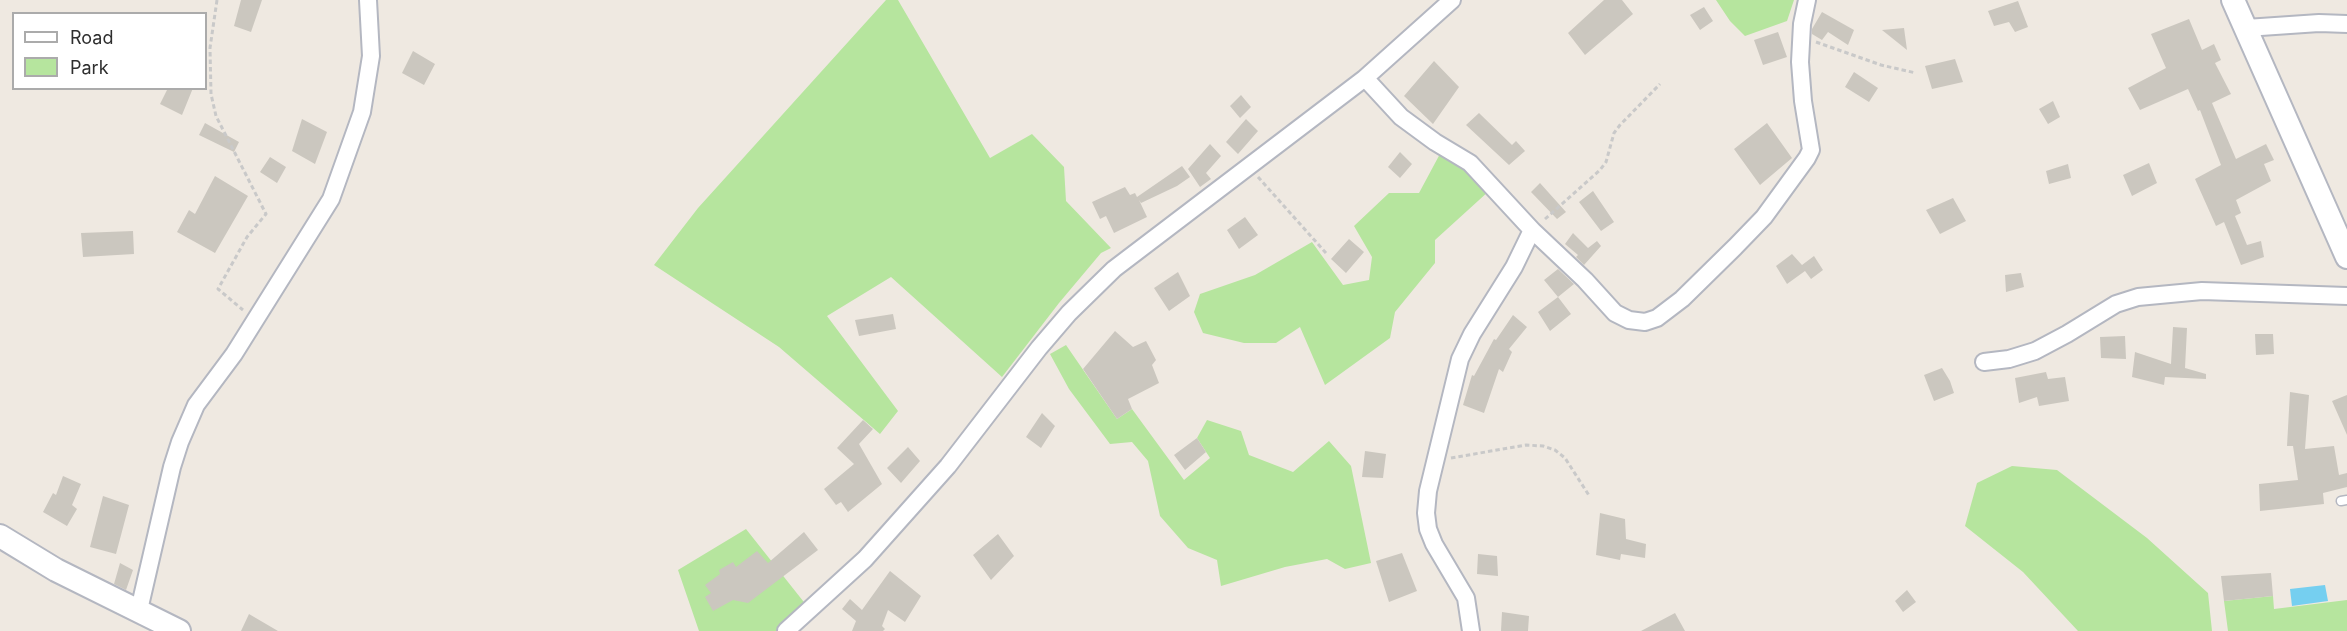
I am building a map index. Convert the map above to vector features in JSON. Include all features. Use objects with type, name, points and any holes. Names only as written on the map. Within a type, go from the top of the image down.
[{"type":"street","points":[[139,610],[172,467],[196,405],[234,354],[331,199],[362,112],[371,56],[368,0]]},
{"type":"street","points":[[786,631],[865,559],[948,466],[1039,348],[1069,313],[1114,269],[1365,78],[1452,0]]},
{"type":"street","points":[[1365,78],[1401,117],[1470,163],[1532,230],[1585,280],[1615,313],[1629,321],[1645,322],[1657,318],[1682,299],[1764,217],[1807,158],[1810,150],[1803,101],[1801,37],[1807,0]]},
{"type":"street","points":[[2233,0],[2347,257]]},
{"type":"street","points":[[2246,27],[2319,23],[2347,24]]},
{"type":"street","points":[[1471,631],[1466,598],[1434,544],[1428,529],[1426,513],[1434,457],[1460,359],[1472,334],[1514,267],[1532,230]]},
{"type":"street","points":[[1984,363],[2035,351],[2116,303],[2138,297],[2202,291],[2347,296]]},
{"type":"street","points":[[0,536],[56,570],[179,631]]},
{"type":"path","points":[[217,0],[210,48],[211,94],[216,116],[266,214],[247,237],[218,289],[255,320]]},
{"type":"path","points":[[1801,37],[1881,65],[1916,73]]},
{"type":"path","points":[[1532,230],[1593,178],[1606,162],[1610,143],[1620,125],[1660,84]]},
{"type":"path","points":[[1249,166],[1326,253]]},
{"type":"path","points":[[1434,457],[1459,458],[1526,445],[1543,446],[1555,450],[1564,458],[1590,497]]},
{"type":"green space","points":[[886,0],[898,0],[990,158],[1032,134],[1064,167],[1066,201],[1111,248],[1101,253],[1002,377],[891,277],[827,316],[898,411],[880,434],[779,347],[654,265],[698,208]]},
{"type":"green space","points":[[1716,0],[1794,0],[1787,21],[1745,36],[1730,21]]},
{"type":"green space","points":[[1441,152],[1500,181],[1435,240],[1435,263],[1395,312],[1390,338],[1325,385],[1300,327],[1276,343],[1244,343],[1203,333],[1194,312],[1200,294],[1255,275],[1312,242],[1343,285],[1369,280],[1372,257],[1354,226],[1389,193],[1419,193]]},
{"type":"green space","points":[[1066,345],[1117,419],[1132,409],[1184,480],[1210,458],[1197,438],[1207,420],[1241,431],[1249,455],[1293,472],[1329,441],[1351,466],[1371,563],[1345,569],[1327,559],[1285,567],[1221,586],[1217,560],[1188,548],[1160,516],[1148,461],[1132,442],[1110,444],[1069,389],[1050,354]]},
{"type":"green space","points":[[2012,466],[2057,470],[2147,538],[2208,593],[2212,631],[2078,631],[2023,572],[1965,526],[1977,483]]},
{"type":"green space","points":[[746,529],[807,606],[779,631],[699,631],[678,570]]},
{"type":"green space","points":[[2273,596],[2274,609],[2347,600],[2347,631],[2228,631],[2224,601]]},
{"type":"water","points":[[2325,585],[2328,601],[2292,606],[2290,589]]},
{"type":"building","points":[[241,0],[262,0],[251,32],[234,26]]},
{"type":"building","points":[[1604,0],[1622,0],[1633,14],[1585,55],[1568,33]]},
{"type":"building","points":[[2018,1],[2028,27],[2015,32],[2009,22],[1994,26],[1988,11]]},
{"type":"building","points":[[1704,7],[1713,21],[1700,30],[1690,15]]},
{"type":"building","points":[[1822,12],[1854,30],[1848,45],[1828,32],[1822,40],[1812,34],[1812,29]]},
{"type":"building","points":[[2189,19],[2202,50],[2214,44],[2221,60],[2215,63],[2231,94],[2212,103],[2236,159],[2266,144],[2274,160],[2264,164],[2271,181],[2236,200],[2241,213],[2235,216],[2247,245],[2261,241],[2264,257],[2241,265],[2224,222],[2216,226],[2195,179],[2221,165],[2200,110],[2198,111],[2188,89],[2140,110],[2128,88],[2166,68],[2151,34]]},
{"type":"building","points":[[1904,28],[1907,50],[1882,30]]},
{"type":"building","points":[[1778,32],[1787,57],[1763,65],[1754,40]]},
{"type":"building","points":[[413,51],[435,64],[424,85],[402,73]]},
{"type":"building","points":[[1955,59],[1963,82],[1932,89],[1925,66]]},
{"type":"building","points":[[1434,61],[1459,87],[1433,124],[1404,96]]},
{"type":"building","points":[[1854,72],[1878,88],[1869,102],[1845,87]]},
{"type":"building","points":[[167,90],[192,90],[182,115],[160,104]]},
{"type":"building","points":[[1241,95],[1251,107],[1240,118],[1230,106]]},
{"type":"building","points":[[2053,101],[2060,117],[2048,124],[2039,109]]},
{"type":"building","points":[[1479,113],[1512,145],[1516,141],[1525,151],[1509,165],[1466,125]]},
{"type":"building","points":[[302,119],[327,132],[315,164],[292,151]]},
{"type":"building","points":[[1246,119],[1258,131],[1238,154],[1226,142]]},
{"type":"building","points":[[205,123],[239,142],[234,152],[199,135]]},
{"type":"building","points":[[1767,123],[1792,158],[1760,185],[1734,149]]},
{"type":"building","points":[[1210,144],[1221,156],[1206,173],[1211,179],[1200,187],[1188,169]]},
{"type":"building","points":[[1400,152],[1412,164],[1400,178],[1388,167]]},
{"type":"building","points":[[270,157],[286,167],[277,183],[260,172]]},
{"type":"building","points":[[2149,163],[2157,183],[2132,196],[2123,175]]},
{"type":"building","points":[[2068,164],[2071,178],[2049,184],[2046,171]]},
{"type":"building","points":[[1182,166],[1190,177],[1177,186],[1141,203],[1139,200],[1147,217],[1114,233],[1106,216],[1100,219],[1092,202],[1125,187],[1130,195],[1135,193],[1137,197]]},
{"type":"building","points":[[215,176],[248,196],[215,253],[177,232],[189,210],[195,214]]},
{"type":"building","points":[[1540,183],[1566,212],[1557,219],[1531,192]]},
{"type":"building","points":[[1593,191],[1614,222],[1601,231],[1579,202]]},
{"type":"building","points":[[1953,198],[1966,221],[1940,234],[1926,210]]},
{"type":"building","points":[[1245,217],[1258,235],[1239,249],[1227,230]]},
{"type":"building","points":[[133,231],[134,254],[83,257],[81,233]]},
{"type":"building","points":[[1573,233],[1588,248],[1597,241],[1601,246],[1584,265],[1576,257],[1578,255],[1565,244]]},
{"type":"building","points":[[1349,239],[1364,252],[1346,273],[1331,259]]},
{"type":"building","points":[[1792,254],[1802,265],[1814,256],[1823,270],[1811,279],[1805,271],[1787,284],[1776,266]]},
{"type":"building","points":[[1558,269],[1574,284],[1558,297],[1544,280]]},
{"type":"building","points":[[1178,272],[1190,296],[1169,311],[1154,288]]},
{"type":"building","points":[[2021,273],[2024,287],[2006,292],[2005,275]]},
{"type":"building","points":[[1558,297],[1571,314],[1550,331],[1538,312]]},
{"type":"building","points":[[893,314],[896,329],[859,336],[855,320]]},
{"type":"building","points":[[1513,315],[1527,327],[1509,349],[1512,352],[1503,372],[1499,369],[1484,413],[1463,405],[1472,375],[1474,376],[1494,339],[1496,340]]},
{"type":"building","points":[[2173,327],[2187,328],[2185,368],[2206,374],[2206,379],[2165,377],[2164,385],[2132,377],[2135,352],[2171,364]]},
{"type":"building","points":[[1115,331],[1133,347],[1146,341],[1156,360],[1152,365],[1159,383],[1128,399],[1132,409],[1117,419],[1083,369]]},
{"type":"building","points":[[2255,334],[2273,334],[2274,354],[2256,355]]},
{"type":"building","points":[[2125,336],[2126,359],[2101,358],[2100,337]]},
{"type":"building","points":[[1942,368],[1954,393],[1934,401],[1924,375]]},
{"type":"building","points":[[2046,372],[2048,379],[2065,377],[2069,401],[2039,406],[2037,397],[2019,403],[2015,378]]},
{"type":"building","points":[[2290,392],[2309,395],[2305,449],[2334,446],[2339,475],[2347,473],[2347,487],[2323,493],[2324,504],[2260,511],[2259,484],[2298,480],[2293,446],[2287,446]]},
{"type":"building","points":[[2347,395],[2347,435],[2332,401]]},
{"type":"building","points":[[1042,413],[1055,426],[1041,448],[1026,437]]},
{"type":"building","points":[[863,420],[873,429],[859,444],[882,484],[848,512],[841,502],[836,505],[824,489],[854,464],[837,448]]},
{"type":"building","points":[[1197,438],[1206,452],[1185,470],[1174,455]]},
{"type":"building","points":[[908,447],[920,461],[901,483],[887,468]]},
{"type":"building","points":[[1365,451],[1386,454],[1383,478],[1362,477]]},
{"type":"building","points":[[63,476],[81,484],[72,505],[77,509],[67,526],[43,512],[53,493],[56,495]]},
{"type":"building","points":[[103,496],[129,505],[116,554],[90,547]]},
{"type":"building","points":[[1600,513],[1625,519],[1626,539],[1646,544],[1645,558],[1621,554],[1620,560],[1596,555]]},
{"type":"building","points":[[804,532],[818,550],[748,603],[733,600],[713,611],[705,597],[711,593],[705,585],[720,574],[719,570],[733,562],[736,567],[757,551],[768,563]]},
{"type":"building","points":[[998,534],[1014,556],[991,580],[973,555]]},
{"type":"building","points":[[1402,553],[1417,591],[1389,602],[1376,561]]},
{"type":"building","points":[[1478,554],[1497,556],[1498,576],[1477,574]]},
{"type":"building","points":[[120,563],[133,570],[126,590],[114,584]]},
{"type":"building","points":[[890,571],[921,596],[905,622],[888,610],[882,626],[885,629],[883,631],[852,631],[856,621],[842,609],[850,599],[862,610]]},
{"type":"building","points":[[2271,573],[2273,596],[2224,601],[2221,576]]},
{"type":"building","points":[[1907,590],[1916,602],[1903,612],[1895,601]]},
{"type":"building","points":[[1502,612],[1529,616],[1528,631],[1501,631]]},
{"type":"building","points":[[1675,613],[1685,631],[1641,631]]},
{"type":"building","points":[[249,614],[278,631],[241,631]]}]
